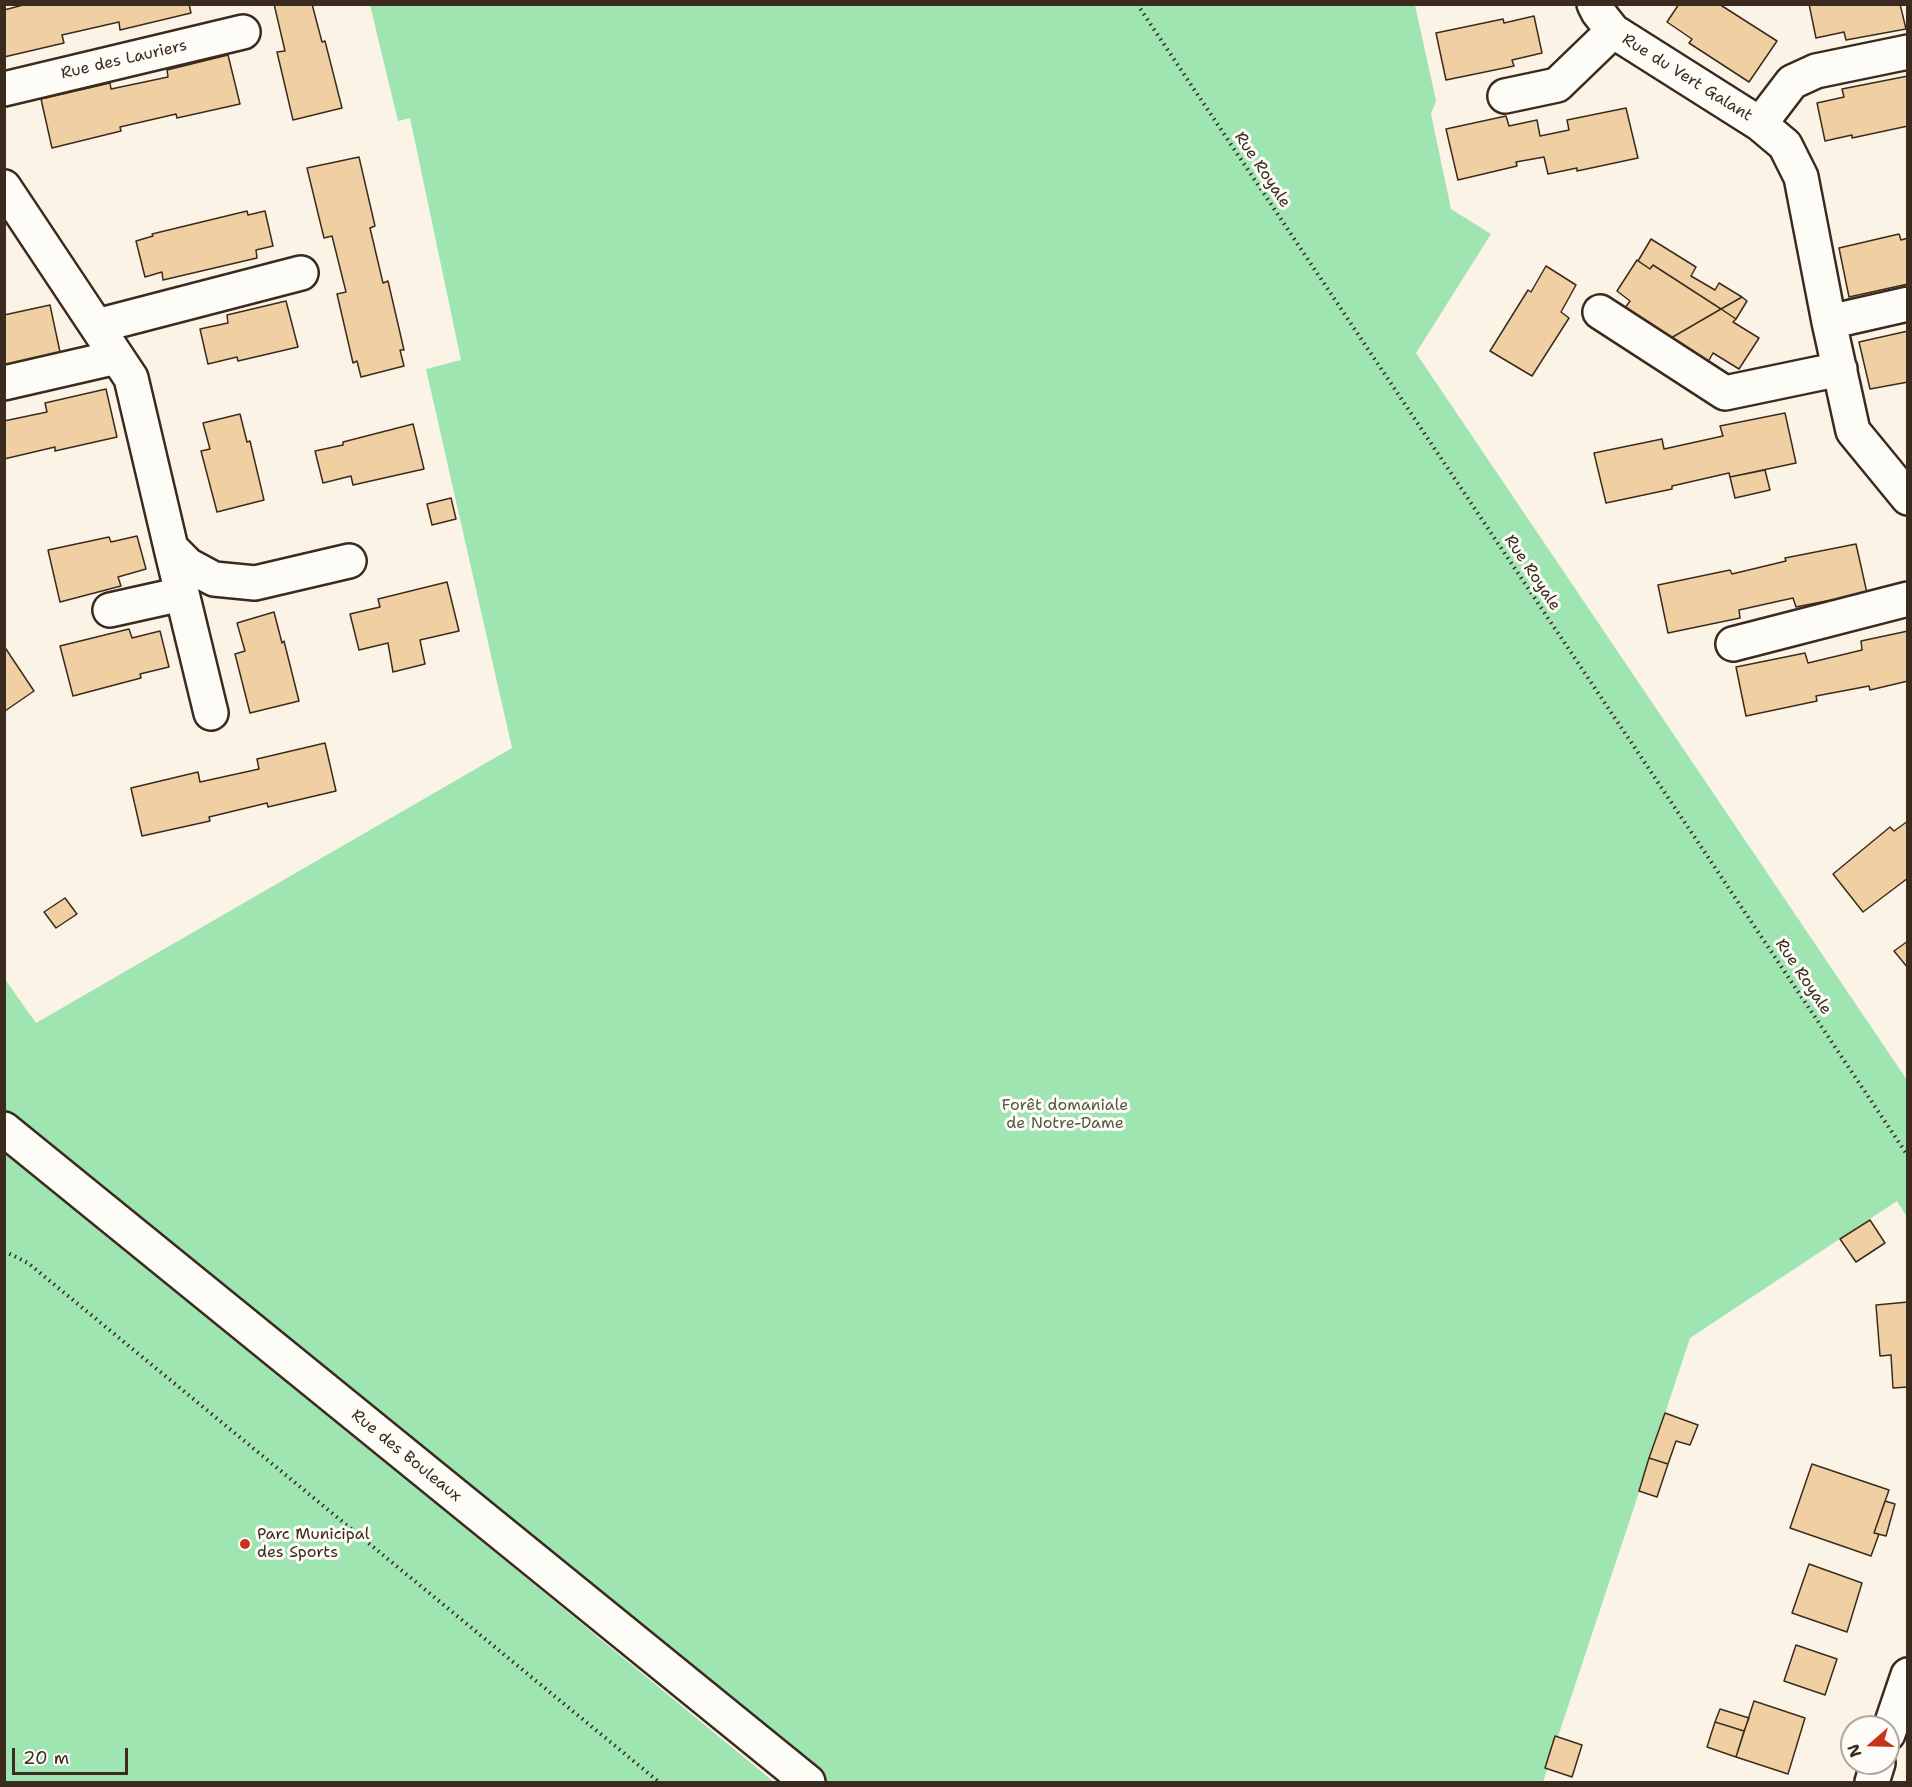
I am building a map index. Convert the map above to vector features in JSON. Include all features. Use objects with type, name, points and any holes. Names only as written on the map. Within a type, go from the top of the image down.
[{"type":"street","name":"Rue du Vert Galant","points":[[1594,4],[1613,31],[1761,124],[1785,145],[1801,177],[1853,430],[1908,498]]},
{"type":"street","name":"Rue du Vert Galant","points":[[1505,96],[1557,85],[1613,31]]},
{"type":"street","name":"Rue des Lauriers","points":[[4,88],[243,32]]},
{"type":"street","name":"Rue du Vert Galant","points":[[1761,124],[1792,82],[1816,71],[1908,52]]},
{"type":"street","points":[[4,187],[131,378],[211,713]]},
{"type":"street","points":[[97,326],[301,273]]},
{"type":"street","points":[[1829,322],[1908,304]]},
{"type":"street","points":[[1600,312],[1725,393],[1840,369]]},
{"type":"street","points":[[4,383],[117,357]]},
{"type":"street","points":[[171,548],[188,565],[214,579],[255,583],[348,561]]},
{"type":"street","points":[[110,610],[182,594]]},
{"type":"street","points":[[1733,644],[1908,598]]},
{"type":"street","name":"Rue des Bouleaux","points":[[4,1129],[808,1782]]},
{"type":"street","points":[[1894,1715],[1908,1675]]},
{"type":"path","name":"Rue Royale","points":[[1137,4],[1908,1156]]},
{"type":"path","points":[[4,1251],[28,1263],[659,1782]]},
{"type":"green space","name":"Forêt domaniale de Notre-Dame","points":[[370,5],[1415,5],[1436,101],[1431,114],[1451,209],[1491,234],[1416,353],[1907,1080],[1907,1217],[1897,1201],[1690,1338],[1543,1782],[808,1782],[118,1242],[774,1782],[5,1782],[4,978],[36,1023],[512,748],[426,369],[461,360],[410,118],[398,121]]},
{"type":"building","points":[[27,4],[189,4],[191,13],[120,30],[119,22],[62,35],[64,43],[4,57],[4,10]]},
{"type":"building","points":[[274,4],[312,4],[322,42],[325,41],[342,108],[293,120],[277,52],[285,51]]},
{"type":"building","points":[[1679,4],[1719,4],[1777,41],[1749,82],[1689,43],[1692,39],[1667,22]]},
{"type":"building","points":[[1809,4],[1900,4],[1906,29],[1846,40],[1844,32],[1816,38]]},
{"type":"building","points":[[1534,16],[1542,53],[1512,60],[1514,66],[1446,80],[1436,33],[1503,19],[1504,23]]},
{"type":"building","points":[[228,55],[240,104],[177,118],[176,114],[120,127],[121,131],[52,148],[41,99],[110,83],[111,89],[168,77],[167,70]]},
{"type":"building","points":[[1908,76],[1908,126],[1852,138],[1852,135],[1825,141],[1817,103],[1844,97],[1842,89]]},
{"type":"building","points":[[1626,108],[1638,158],[1577,171],[1577,168],[1548,174],[1544,157],[1516,162],[1517,166],[1458,180],[1446,129],[1506,116],[1509,126],[1537,120],[1540,136],[1569,130],[1567,120]]},
{"type":"building","points":[[359,157],[375,226],[370,228],[383,283],[388,281],[404,350],[400,350],[404,366],[361,377],[357,361],[353,363],[337,294],[346,292],[332,236],[324,238],[307,168]]},
{"type":"building","points":[[247,211],[248,215],[265,211],[273,246],[256,250],[257,258],[163,280],[162,272],[145,277],[136,241],[153,236],[152,234]]},
{"type":"building","points":[[1899,234],[1901,240],[1908,238],[1908,284],[1849,297],[1839,248]]},
{"type":"building","points":[[1651,239],[1696,267],[1691,276],[1715,290],[1719,283],[1742,297],[1721,309],[1653,265],[1650,269],[1638,261]]},
{"type":"building","points":[[1637,260],[1650,269],[1653,265],[1721,309],[1671,338],[1625,308],[1630,301],[1617,291]]},
{"type":"building","points":[[1546,266],[1576,285],[1561,312],[1569,318],[1532,376],[1490,351],[1528,290],[1531,292]]},
{"type":"building","points":[[1742,297],[1747,301],[1736,319],[1721,309]]},
{"type":"building","points":[[286,301],[298,347],[238,361],[237,357],[208,364],[200,329],[228,323],[227,315]]},
{"type":"building","points":[[50,305],[60,352],[4,365],[4,315]]},
{"type":"building","points":[[1721,309],[1736,319],[1733,322],[1759,338],[1739,369],[1713,353],[1708,362],[1671,338]]},
{"type":"building","points":[[1908,331],[1908,382],[1870,389],[1859,342]]},
{"type":"building","points":[[106,389],[117,437],[55,451],[55,447],[4,459],[4,421],[47,412],[45,403]]},
{"type":"building","points":[[1785,413],[1796,463],[1730,477],[1729,473],[1672,486],[1672,489],[1606,503],[1594,453],[1662,439],[1664,449],[1723,436],[1720,426]]},
{"type":"building","points":[[240,414],[247,442],[250,441],[264,500],[217,512],[201,451],[210,449],[203,423]]},
{"type":"building","points":[[413,424],[424,469],[353,485],[351,476],[323,483],[315,451]]},
{"type":"building","points":[[1765,470],[1770,490],[1735,498],[1730,477]]},
{"type":"building","points":[[451,498],[456,519],[432,525],[427,504]]},
{"type":"building","points":[[137,536],[146,569],[118,577],[121,586],[60,602],[48,550],[109,537],[111,542]]},
{"type":"building","points":[[1856,544],[1867,593],[1796,607],[1793,598],[1739,610],[1740,618],[1668,633],[1658,585],[1730,570],[1732,574],[1786,561],[1785,558]]},
{"type":"building","points":[[447,582],[459,631],[420,640],[425,664],[393,672],[388,643],[359,650],[350,614],[380,607],[378,599]]},
{"type":"building","points":[[274,612],[299,701],[250,713],[235,654],[245,651],[237,623]]},
{"type":"building","points":[[129,629],[132,638],[160,631],[169,667],[140,674],[141,678],[73,696],[60,646]]},
{"type":"building","points":[[1908,631],[1908,681],[1870,690],[1869,686],[1816,696],[1817,701],[1746,716],[1736,667],[1805,653],[1808,663],[1862,650],[1861,641]]},
{"type":"building","points":[[4,646],[34,691],[5,711],[4,709]]},
{"type":"building","points":[[325,743],[336,791],[268,807],[267,803],[209,817],[210,821],[142,836],[131,788],[198,772],[200,782],[259,769],[257,759]]},
{"type":"building","points":[[1908,821],[1908,878],[1863,912],[1833,874],[1890,827],[1894,831]]},
{"type":"building","points":[[65,898],[77,914],[56,928],[44,912]]},
{"type":"building","points":[[1908,941],[1908,968],[1894,951]]},
{"type":"building","points":[[1870,1220],[1885,1243],[1856,1262],[1840,1239]]},
{"type":"building","points":[[1908,1302],[1908,1387],[1893,1388],[1891,1355],[1880,1356],[1876,1305]]},
{"type":"building","points":[[1665,1413],[1698,1425],[1690,1445],[1676,1441],[1668,1464],[1649,1458]]},
{"type":"building","points":[[1649,1458],[1668,1464],[1657,1497],[1639,1491]]},
{"type":"building","points":[[1812,1464],[1889,1490],[1874,1533],[1879,1534],[1871,1556],[1790,1528]]},
{"type":"building","points":[[1885,1501],[1895,1504],[1886,1536],[1874,1533]]},
{"type":"building","points":[[1809,1564],[1862,1583],[1847,1632],[1792,1613]]},
{"type":"building","points":[[1796,1645],[1837,1659],[1825,1695],[1784,1681]]},
{"type":"building","points":[[1754,1701],[1805,1718],[1788,1774],[1736,1757]]},
{"type":"building","points":[[1720,1709],[1749,1718],[1744,1731],[1715,1722]]},
{"type":"building","points":[[1715,1722],[1744,1731],[1736,1757],[1707,1747]]},
{"type":"building","points":[[1555,1736],[1582,1745],[1572,1777],[1545,1768]]},
{"type":"place","name":"Parc Municipal des Sports","points":[[245,1544]]}]
